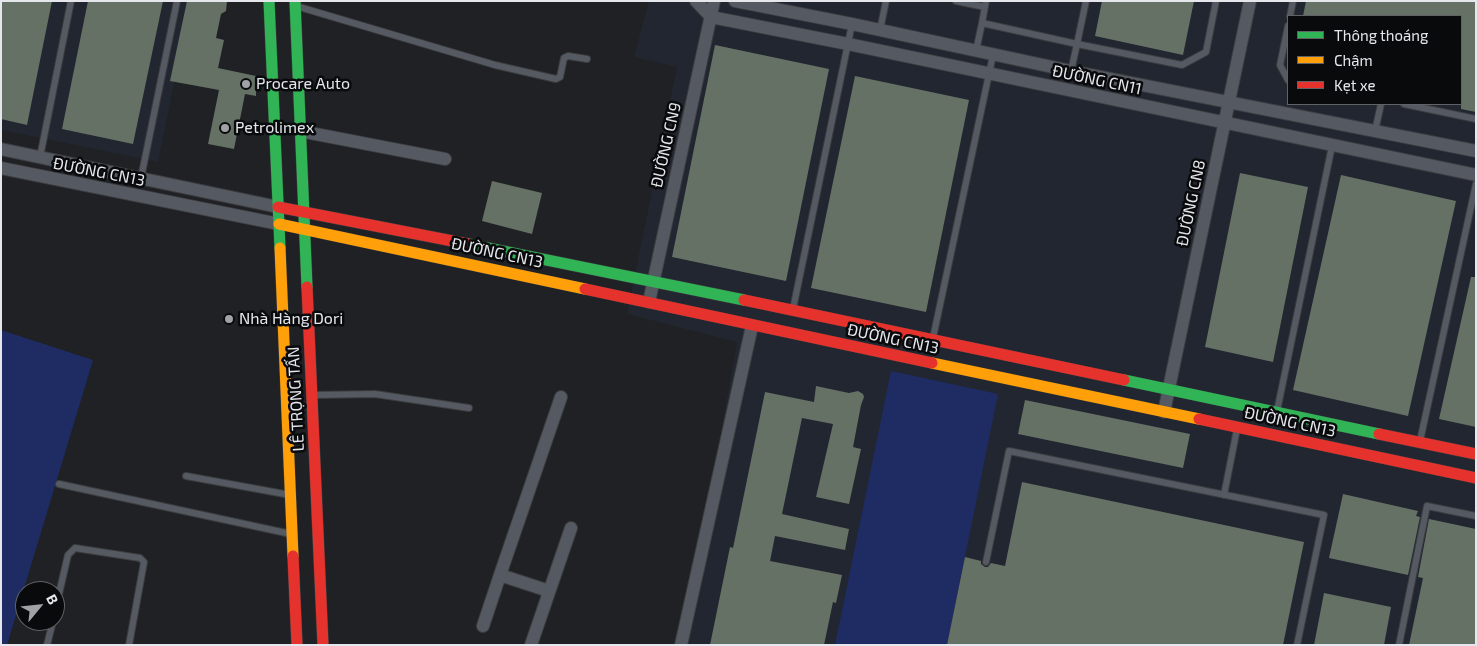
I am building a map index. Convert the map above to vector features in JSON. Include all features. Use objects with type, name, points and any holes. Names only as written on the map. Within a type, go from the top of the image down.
[{"type":"street","name":"LÊ TRỌNG TẤN","points":[[269,1],[298,645]]},
{"type":"street","points":[[696,1],[711,17]]},
{"type":"street","name":"ĐƯỜNG CN9","points":[[649,302],[714,1]]},
{"type":"street","name":"ĐƯỜNG CN11","points":[[735,1],[1476,152]]},
{"type":"street","name":"ĐƯỜNG CN8","points":[[1164,412],[1250,1]]},
{"type":"street","name":"LÊ TRỌNG TẤN","points":[[295,4],[323,645]]},
{"type":"street","name":"ĐƯỜNG CN11","points":[[711,17],[1476,175]]},
{"type":"street","points":[[300,131],[445,159]]},
{"type":"street","name":"ĐƯỜNG CN13","points":[[1,149],[278,207],[653,281],[1476,454]]},
{"type":"street","points":[[19,172],[22,153]]},
{"type":"street","name":"ĐƯỜNG CN13","points":[[1,168],[581,287],[752,326],[1476,478]]},
{"type":"street","points":[[581,287],[583,267]]},
{"type":"street","points":[[788,333],[792,311]]},
{"type":"street","points":[[681,645],[752,326]]},
{"type":"street","points":[[483,626],[561,397]]},
{"type":"street","points":[[531,645],[571,528]]},
{"type":"street","points":[[500,575],[549,591]]},
{"type":"lane","points":[[40,157],[71,1]]},
{"type":"lane","points":[[141,178],[177,1]]},
{"type":"lane","points":[[880,30],[886,1]]},
{"type":"lane","points":[[956,1],[985,4],[976,51]]},
{"type":"lane","points":[[1071,71],[1086,1]]},
{"type":"lane","points":[[982,23],[1182,66],[1206,52],[1216,1]]},
{"type":"lane","points":[[1290,15],[1293,1]]},
{"type":"lane","points":[[295,4],[495,65],[556,79],[560,78],[564,58],[568,56],[587,59]]},
{"type":"lane","points":[[792,311],[852,24]]},
{"type":"lane","points":[[1287,31],[1280,65],[1287,78]]},
{"type":"lane","points":[[933,339],[993,55]]},
{"type":"lane","points":[[1375,131],[1381,105]]},
{"type":"lane","points":[[1409,105],[1476,119]]},
{"type":"lane","points":[[1276,412],[1332,146]]},
{"type":"lane","points":[[1420,443],[1476,184]]},
{"type":"lane","points":[[312,396],[375,394],[468,408]]},
{"type":"lane","points":[[1224,495],[1237,427]]},
{"type":"lane","points":[[986,562],[1009,451],[1324,515],[1297,645]]},
{"type":"lane","points":[[186,476],[291,495]]},
{"type":"lane","points":[[59,484],[292,534]]},
{"type":"lane","points":[[1399,645],[1427,506],[1476,516]]},
{"type":"lane","points":[[62,581],[68,555],[75,548],[140,558],[144,562],[129,645]]},
{"type":"lane","points":[[47,645],[50,631]]},
{"type":"shaded area","points":[[1,1],[191,1],[158,162],[1,130]]},
{"type":"shaded area","points":[[649,1],[1476,1],[1476,645],[683,645],[737,342],[627,314],[677,67],[634,57]]},
{"type":"shaded area","points":[[1,330],[93,360],[26,581],[15,581],[15,618],[7,645],[1,645]]},
{"type":"shaded area","points":[[891,371],[998,394],[947,645],[835,645]]},
{"type":"building","points":[[1,1],[52,1],[27,125],[1,119]]},
{"type":"building","points":[[88,1],[163,1],[133,144],[62,129]]},
{"type":"building","points":[[187,1],[227,1],[226,11],[221,14],[216,38],[224,40],[218,68],[256,76],[256,96],[245,94],[234,149],[208,144],[219,90],[170,81]]},
{"type":"building","points":[[1102,1],[1194,1],[1183,55],[1095,36]]},
{"type":"building","points":[[1306,1],[1476,1],[1476,112],[1461,109],[1462,15],[1303,15]]},
{"type":"building","points":[[715,45],[829,69],[786,281],[672,257]]},
{"type":"building","points":[[855,76],[969,100],[926,312],[811,288]]},
{"type":"building","points":[[1240,173],[1308,187],[1273,362],[1205,347]]},
{"type":"building","points":[[1341,175],[1456,201],[1408,416],[1293,390]]},
{"type":"building","points":[[492,181],[542,193],[532,234],[482,221]]},
{"type":"building","points":[[1471,277],[1476,277],[1476,427],[1439,419]]},
{"type":"building","points":[[816,386],[849,393],[858,391],[864,397],[853,447],[861,449],[849,504],[816,497],[833,424],[802,418],[782,514],[849,529],[845,550],[775,536],[770,561],[842,575],[836,603],[833,602],[824,645],[710,645],[730,547],[733,548],[765,392],[814,402]]},
{"type":"building","points":[[1025,400],[1190,434],[1183,468],[1018,434]]},
{"type":"building","points":[[1022,482],[1304,542],[1283,645],[947,645],[965,557],[981,561],[981,564],[985,567],[988,567],[991,563],[1005,566]]},
{"type":"building","points":[[1343,494],[1418,511],[1416,516],[1420,517],[1408,575],[1329,558]]},
{"type":"building","points":[[1429,519],[1476,529],[1476,645],[1409,645],[1423,578],[1418,577]]},
{"type":"building","points":[[1324,593],[1391,607],[1384,645],[1314,645]]},
{"type":"traffic: fast","points":[[269,1],[280,248]]},
{"type":"traffic: fast","points":[[295,1],[307,287]]},
{"type":"traffic: fast","points":[[468,244],[744,300]]},
{"type":"traffic: fast","points":[[1124,380],[1379,434]]},
{"type":"traffic: slow","points":[[279,224],[585,289]]},
{"type":"traffic: slow","points":[[280,248],[293,556]]},
{"type":"traffic: slow","points":[[932,363],[1199,419]]},
{"type":"traffic: jam","points":[[278,207],[468,244]]},
{"type":"traffic: jam","points":[[307,287],[323,645]]},
{"type":"traffic: jam","points":[[585,289],[932,363]]},
{"type":"traffic: jam","points":[[744,300],[1124,380]]},
{"type":"traffic: jam","points":[[1199,419],[1476,478]]},
{"type":"traffic: jam","points":[[1379,434],[1476,454]]},
{"type":"traffic: jam","points":[[293,556],[297,645]]},
{"type":"place","name":"Procare Auto","points":[[246,84]]},
{"type":"place","name":"Petrolimex","points":[[225,128]]},
{"type":"place","name":"Nhà Hàng Dori","points":[[229,319]]}]
